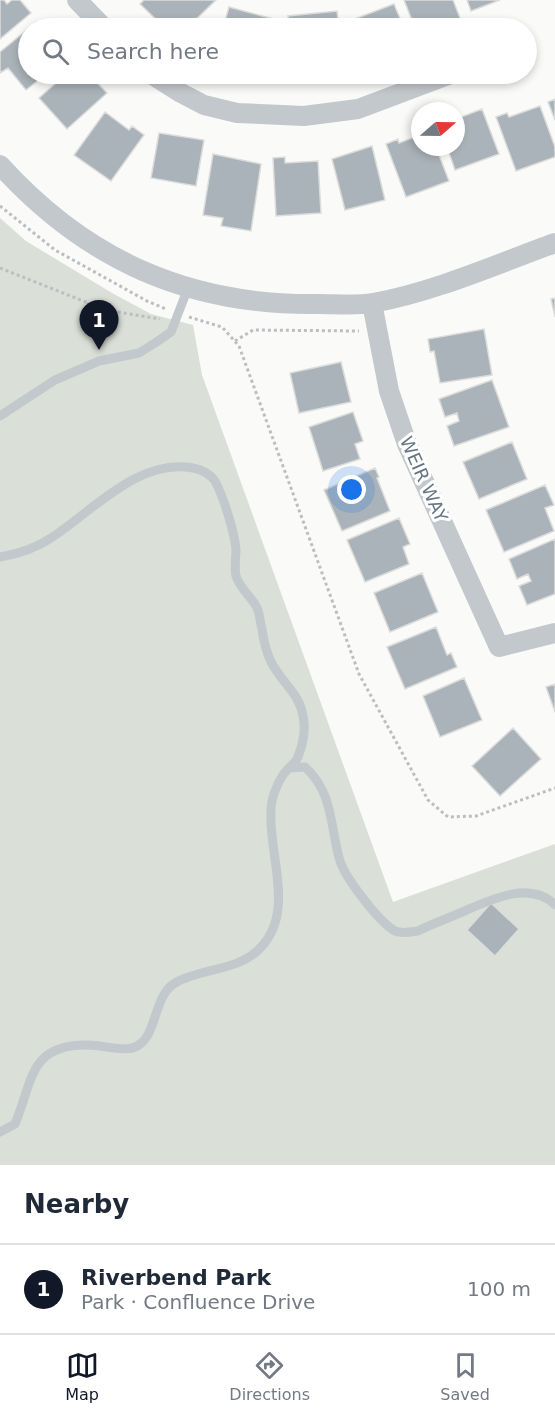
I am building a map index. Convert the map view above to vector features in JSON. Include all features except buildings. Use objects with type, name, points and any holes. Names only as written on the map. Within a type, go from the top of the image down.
[{"type":"street","points":[[77,0],[94,18]]},
{"type":"street","points":[[167,84],[204,105],[237,112],[304,116],[358,109],[424,84]]},
{"type":"street","points":[[0,165],[48,212],[102,251],[141,270],[188,288],[279,304],[372,303],[435,286],[555,243]]},
{"type":"street","name":"WEIR WAY","points":[[372,303],[389,392],[407,444],[499,646],[555,633]]},
{"type":"lane","points":[[0,416],[55,380],[99,362],[139,353],[171,332],[188,288]]},
{"type":"lane","points":[[0,557],[20,552],[49,540],[96,503],[159,468],[182,466],[197,468],[207,473],[214,479],[232,530],[236,548],[236,577],[242,589],[257,607],[267,654],[274,669],[293,691],[302,707],[304,720],[303,737],[296,759],[282,776],[274,794],[271,810],[279,885],[278,908],[273,927],[265,942],[242,960],[174,983],[162,995],[149,1032],[143,1041],[132,1048],[87,1045],[66,1047],[49,1054],[38,1063],[15,1124],[0,1132]]},
{"type":"lane","points":[[289,768],[304,767],[311,773],[331,811],[341,863],[362,897],[396,931],[406,933],[418,931],[497,896],[527,893],[547,897],[555,905]]},
{"type":"path","points":[[0,206],[55,250],[147,301],[178,314],[222,327],[239,346],[359,674],[428,800],[448,817],[476,816],[555,788]]},
{"type":"path","points":[[0,268],[106,310],[162,320]]},
{"type":"path","points":[[235,341],[253,330],[378,331]]},
{"type":"shaded area","points":[[0,218],[26,241],[112,293],[151,314],[193,325],[202,375],[393,902],[555,844],[555,1165],[0,1165]]},
{"type":"place","name":"Riverbend Park","points":[[99,350]]}]
